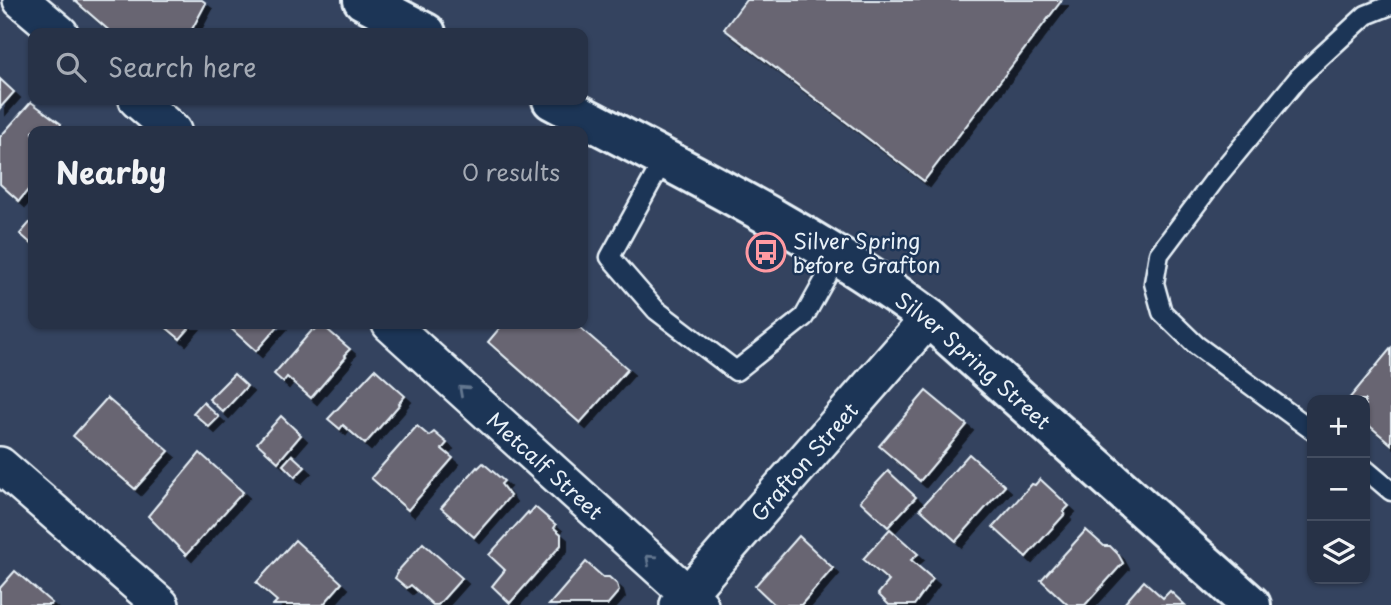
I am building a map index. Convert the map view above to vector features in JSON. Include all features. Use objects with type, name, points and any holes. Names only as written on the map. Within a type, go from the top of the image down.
[{"type":"main road","points":[[363,0],[416,28]]},
{"type":"main road","name":"Silver Spring Street","points":[[561,105],[664,159],[883,284],[929,318],[1251,605]]},
{"type":"street","points":[[21,0],[54,28]]},
{"type":"street","points":[[143,105],[167,126]]},
{"type":"street","name":"Grafton Street","points":[[689,601],[929,318]]},
{"type":"street","name":"Metcalf Street","points":[[395,329],[689,601]]},
{"type":"street","points":[[0,465],[161,605]]},
{"type":"lane","points":[[1307,426],[1196,345],[1162,312],[1154,282],[1159,254],[1216,178],[1300,76],[1366,15],[1391,5]]},
{"type":"lane","points":[[664,159],[610,257],[656,310],[736,371],[804,317],[837,258]]},
{"type":"lane","points":[[1370,473],[1391,491]]},
{"type":"building","points":[[74,0],[202,0],[206,3],[193,28],[106,28]]},
{"type":"building","points":[[746,0],[1062,0],[924,181],[724,29]]},
{"type":"building","points":[[0,79],[14,92],[0,108]]},
{"type":"building","points":[[28,105],[35,105],[61,124],[28,126],[28,190],[19,201],[0,184],[0,137]]},
{"type":"building","points":[[28,225],[28,241],[20,234]]},
{"type":"building","points":[[168,329],[189,329],[180,339]]},
{"type":"building","points":[[232,329],[276,329],[256,351]]},
{"type":"building","points":[[327,329],[350,349],[311,398],[287,377],[283,382],[274,374],[315,330]]},
{"type":"building","points":[[499,329],[582,329],[628,369],[580,423],[488,342]]},
{"type":"building","points":[[1391,348],[1391,444],[1370,426],[1370,395],[1352,395]]},
{"type":"building","points":[[375,369],[405,396],[365,444],[343,425],[340,429],[328,419]]},
{"type":"building","points":[[234,374],[247,386],[223,412],[209,399]]},
{"type":"building","points":[[926,391],[967,425],[920,481],[879,446]]},
{"type":"building","points":[[107,398],[169,451],[135,489],[73,436]]},
{"type":"building","points":[[203,402],[219,417],[209,427],[193,413]]},
{"type":"building","points":[[281,416],[301,435],[278,462],[257,443]]},
{"type":"building","points":[[417,426],[429,436],[434,432],[447,443],[442,449],[453,458],[408,510],[371,478]]},
{"type":"building","points":[[200,453],[243,492],[186,555],[148,516]]},
{"type":"building","points":[[969,454],[1005,486],[956,541],[920,509]]},
{"type":"building","points":[[292,455],[305,467],[295,477],[283,465]]},
{"type":"building","points":[[483,463],[504,481],[501,484],[510,496],[474,537],[441,508]]},
{"type":"building","points":[[888,471],[916,497],[888,527],[860,501]]},
{"type":"building","points":[[1040,479],[1069,506],[1026,557],[993,527],[1032,484],[1035,485]]},
{"type":"building","points":[[535,507],[556,525],[554,528],[561,534],[561,545],[510,603],[492,586],[505,570],[489,555]]},
{"type":"building","points":[[890,529],[918,554],[911,560],[933,579],[914,605],[889,605],[878,594],[889,581],[863,559]]},
{"type":"building","points":[[1086,530],[1104,546],[1110,546],[1123,563],[1085,605],[1068,605],[1041,580]]},
{"type":"building","points":[[799,536],[833,568],[801,605],[775,605],[755,586]]},
{"type":"building","points":[[295,540],[342,583],[323,605],[273,605],[277,601],[256,583]]},
{"type":"building","points":[[423,543],[462,578],[438,605],[433,605],[411,585],[407,588],[395,578],[397,572]]},
{"type":"building","points":[[586,562],[603,577],[609,577],[617,584],[619,591],[607,605],[549,605]]},
{"type":"building","points":[[15,571],[52,603],[0,605],[0,588]]},
{"type":"building","points":[[1144,581],[1163,598],[1170,591],[1185,605],[1123,605]]},
{"type":"place","name":"Silver Spring before Grafton","points":[[766,252]]}]
